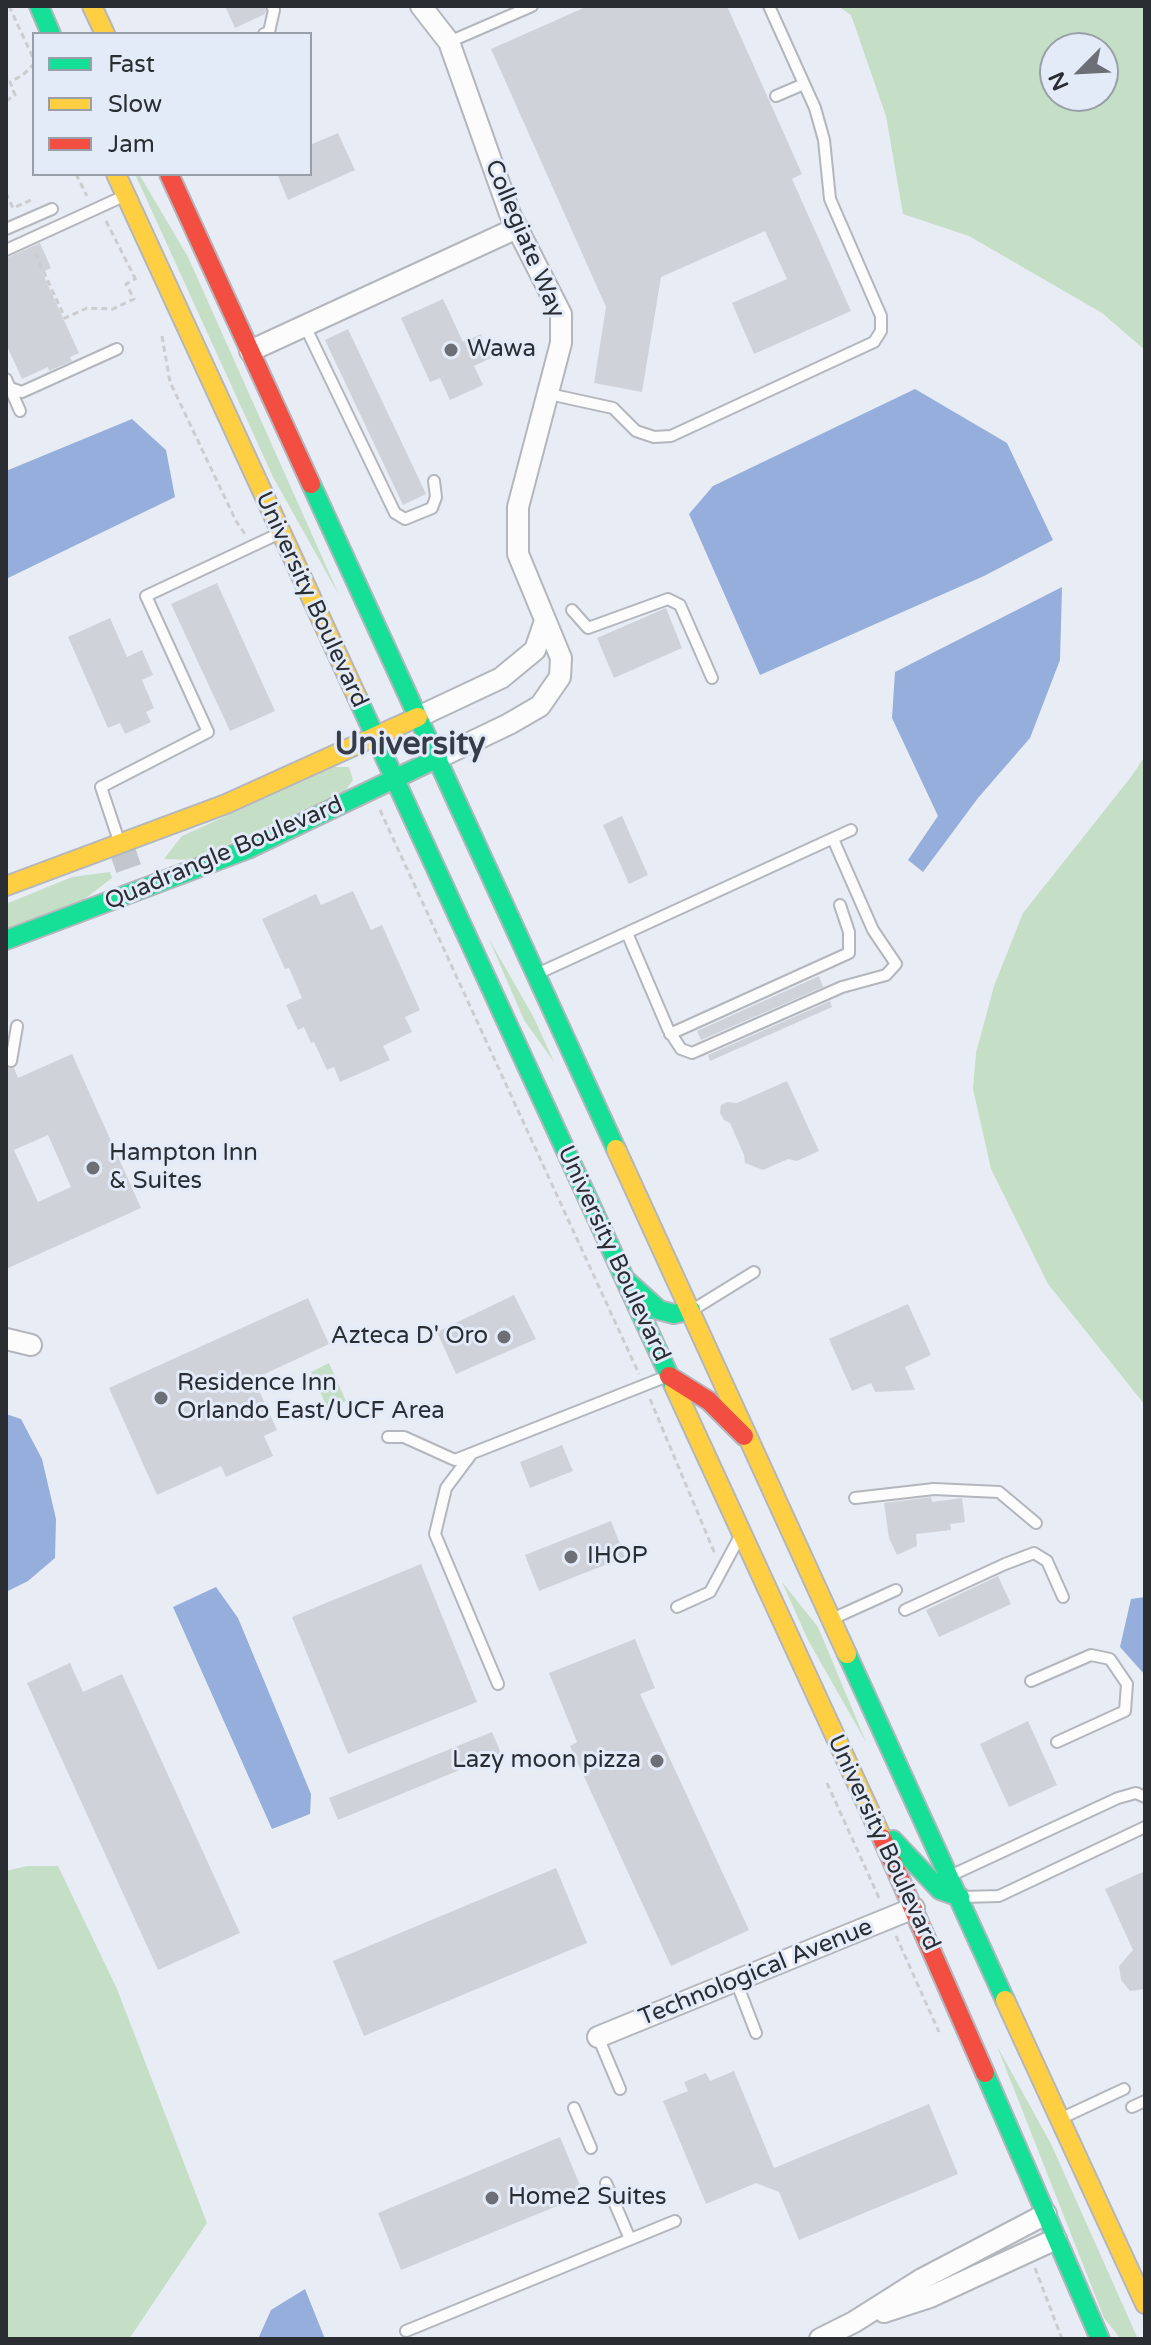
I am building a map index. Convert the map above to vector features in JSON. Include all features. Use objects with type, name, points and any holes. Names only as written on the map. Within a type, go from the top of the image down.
[{"type":"main road","points":[[39,6],[50,32]]},
{"type":"main road","points":[[92,6],[104,32]]},
{"type":"main road","name":"University Boulevard","points":[[117,176],[914,1908],[1100,2339]]},
{"type":"main road","name":"University Boulevard","points":[[170,176],[1145,2304]]},
{"type":"main road","name":"Quadrangle Boulevard","points":[[6,886],[226,804],[418,717]]},
{"type":"main road","name":"Quadrangle Boulevard","points":[[6,940],[248,849],[438,758]]},
{"type":"main road","points":[[624,1278],[659,1310],[674,1314],[691,1310]]},
{"type":"main road","points":[[669,1376],[709,1401],[752,1444]]},
{"type":"main road","points":[[869,1811],[915,1866],[940,1890],[960,1897]]},
{"type":"main road","points":[[914,1908],[931,1912],[945,1920],[1009,2004]]},
{"type":"street","name":"Collegiate Way","points":[[421,6],[449,42],[510,214],[561,314],[561,343],[518,507],[518,554],[561,658],[560,677],[540,706],[438,758]]},
{"type":"street","points":[[250,351],[517,228]]},
{"type":"street","points":[[418,717],[501,678],[535,650],[545,621]]},
{"type":"street","points":[[6,1339],[31,1345]]},
{"type":"street","name":"Technological Avenue","points":[[598,2037],[914,1908]]},
{"type":"street","points":[[820,2339],[854,2322],[922,2279],[1046,2214]]},
{"type":"street","points":[[854,2322],[930,2297],[1056,2239]]},
{"type":"lane","points":[[269,32],[274,10],[272,6]]},
{"type":"lane","points":[[449,42],[532,6]]},
{"type":"lane","points":[[549,394],[613,408],[636,431],[654,437],[671,436],[874,342],[881,331],[881,316],[830,199],[824,140],[804,84],[769,6]]},
{"type":"lane","points":[[776,96],[804,84]]},
{"type":"lane","points":[[6,250],[125,195]]},
{"type":"lane","points":[[6,229],[52,209]]},
{"type":"lane","points":[[305,326],[395,513],[405,519],[432,508],[436,497],[434,481]]},
{"type":"lane","points":[[8,383],[22,392],[117,349]]},
{"type":"lane","points":[[8,383],[20,411]]},
{"type":"lane","points":[[120,844],[101,787],[208,732],[146,596],[280,534]]},
{"type":"lane","points":[[572,610],[588,628],[668,599],[680,605],[712,678]]},
{"type":"lane","points":[[537,974],[851,830]]},
{"type":"lane","points":[[627,933],[670,1034],[681,1049],[692,1053],[842,987],[886,975],[896,964],[873,930],[833,839]]},
{"type":"lane","points":[[670,1034],[849,953],[849,932],[840,905]]},
{"type":"lane","points":[[11,1061],[17,1026]]},
{"type":"lane","points":[[691,1310],[754,1272]]},
{"type":"lane","points":[[388,1437],[404,1437],[455,1460],[669,1376]]},
{"type":"lane","points":[[470,1456],[446,1488],[435,1534],[498,1684]]},
{"type":"lane","points":[[855,1498],[934,1489],[999,1492],[1036,1523]]},
{"type":"lane","points":[[677,1607],[710,1592],[741,1534]]},
{"type":"lane","points":[[905,1610],[1034,1553],[1047,1561],[1063,1597]]},
{"type":"lane","points":[[832,1619],[896,1590]]},
{"type":"lane","points":[[1031,1681],[1091,1655],[1110,1659],[1127,1684],[1125,1711],[1057,1742]]},
{"type":"lane","points":[[950,1876],[1118,1798],[1142,1792]]},
{"type":"lane","points":[[960,1897],[999,1896],[1145,1827]]},
{"type":"lane","points":[[736,1981],[756,2033]]},
{"type":"lane","points":[[598,2037],[620,2089]]},
{"type":"lane","points":[[1060,2119],[1124,2089]]},
{"type":"lane","points":[[1132,2107],[1145,2101]]},
{"type":"lane","points":[[574,2108],[591,2148]]},
{"type":"lane","points":[[606,2183],[630,2239]]},
{"type":"lane","points":[[406,2331],[675,2221]]},
{"type":"path","points":[[9,6],[32,58]]},
{"type":"path","points":[[6,101],[15,95],[10,82],[23,75],[32,64]]},
{"type":"path","points":[[77,176],[110,226],[142,294]]},
{"type":"path","points":[[6,193],[13,208],[31,200],[38,215]]},
{"type":"path","points":[[46,232],[51,244],[34,252],[65,318],[87,308],[113,309],[134,299],[126,284],[135,279]]},
{"type":"path","points":[[162,337],[170,382],[236,521],[254,546]]},
{"type":"path","points":[[385,823],[665,1430],[711,1549],[724,1566]]},
{"type":"path","points":[[822,1772],[941,2038]]},
{"type":"path","points":[[1034,2264],[1062,2339]]},
{"type":"green space","points":[[838,6],[1145,6],[1145,350],[1102,313],[969,236],[903,214],[886,116],[851,15]]},
{"type":"green space","points":[[136,176],[140,176],[188,257],[339,595],[273,477]]},
{"type":"green space","points":[[1145,756],[1145,1405],[1048,1284],[991,1169],[973,1089],[976,1053],[994,986],[1023,913]]},
{"type":"green space","points":[[334,767],[349,767],[353,780],[345,791],[193,860],[164,859],[182,836]]},
{"type":"green space","points":[[110,872],[112,878],[78,904],[6,930],[6,904],[72,877]]},
{"type":"green space","points":[[489,939],[534,1018],[554,1062],[524,1020]]},
{"type":"green space","points":[[329,1363],[346,1401],[328,1409],[311,1372]]},
{"type":"green space","points":[[782,1582],[818,1627],[866,1742],[808,1640]]},
{"type":"green space","points":[[27,1866],[58,1866],[117,1989],[207,2223],[129,2339],[6,2339],[6,1871]]},
{"type":"green space","points":[[997,2046],[1051,2144],[1138,2339],[1121,2339],[1104,2318]]},
{"type":"water","points":[[915,389],[1007,443],[1053,540],[984,576],[760,675],[689,514],[713,486]]},
{"type":"water","points":[[132,419],[166,450],[175,497],[6,579],[6,471]]},
{"type":"water","points":[[1062,587],[1060,660],[1030,738],[978,798],[923,872],[908,860],[938,816],[892,718],[895,672]]},
{"type":"water","points":[[6,1414],[21,1419],[42,1459],[56,1519],[55,1558],[28,1581],[6,1592]]},
{"type":"water","points":[[216,1587],[238,1618],[311,1794],[310,1814],[272,1829],[173,1607]]},
{"type":"water","points":[[1145,1597],[1145,1675],[1120,1647],[1131,1599]]},
{"type":"water","points":[[305,2289],[325,2339],[258,2339],[271,2310]]},
{"type":"building","points":[[225,6],[264,6],[266,11],[235,28]]},
{"type":"building","points":[[588,6],[727,6],[802,174],[792,179],[851,311],[754,354],[732,303],[787,279],[765,231],[661,277],[642,392],[594,383],[606,307],[491,49]]},
{"type":"building","points":[[338,133],[355,170],[288,200],[278,176],[312,176],[312,144]]},
{"type":"building","points":[[40,243],[51,268],[42,272],[79,353],[70,357],[72,361],[49,371],[48,367],[22,379],[6,344],[6,258]]},
{"type":"building","name":"Wawa","points":[[443,299],[463,342],[481,334],[491,358],[474,366],[483,385],[450,400],[440,378],[430,382],[401,318]]},
{"type":"building","points":[[348,329],[426,494],[403,505],[325,340]]},
{"type":"building","points":[[217,583],[275,711],[230,731],[171,604]]},
{"type":"building","points":[[666,608],[682,648],[614,678],[597,638]]},
{"type":"building","points":[[110,618],[127,657],[142,650],[153,675],[142,680],[154,708],[146,712],[151,722],[125,734],[120,723],[108,728],[68,637]]},
{"type":"building","points":[[622,816],[648,875],[629,884],[603,825]]},
{"type":"building","points":[[353,891],[371,930],[382,925],[420,1010],[405,1017],[412,1032],[383,1046],[390,1060],[340,1082],[334,1067],[327,1070],[304,1027],[298,1030],[286,1005],[302,998],[262,919],[316,894],[321,905]]},
{"type":"building","points":[[819,976],[823,987],[701,1040],[697,1031]]},
{"type":"building","points":[[830,1001],[832,1007],[710,1061],[708,1055]]},
{"type":"building","name":"Hampton Inn & Suites","points":[[72,1054],[141,1208],[6,1269],[6,1067],[14,1068],[18,1078]],"holes":[[[48,1135],[71,1187],[38,1202],[14,1150]]]},
{"type":"building","points":[[787,1081],[819,1151],[797,1161],[788,1159],[763,1170],[745,1163],[730,1123],[720,1113],[721,1105],[737,1103]]},
{"type":"building","points":[[514,1295],[536,1339],[456,1374],[437,1332]]},
{"type":"building","name":"Residence Inn Orlando East/UCF Area","points":[[308,1298],[329,1344],[254,1379],[277,1430],[264,1436],[273,1456],[226,1477],[221,1466],[157,1495],[109,1388]]},
{"type":"building","points":[[908,1304],[931,1355],[905,1367],[915,1390],[875,1392],[871,1383],[852,1391],[829,1339]]},
{"type":"building","points":[[562,1445],[573,1471],[530,1488],[520,1462]]},
{"type":"building","points":[[931,1497],[932,1502],[962,1498],[965,1522],[950,1524],[951,1530],[916,1534],[917,1546],[897,1555],[889,1538],[884,1503]]},
{"type":"building","points":[[611,1521],[625,1557],[539,1591],[525,1555]]},
{"type":"building","points":[[421,1564],[477,1702],[348,1754],[292,1617]]},
{"type":"building","points":[[998,1576],[1011,1604],[939,1637],[926,1610]]},
{"type":"building","points":[[635,1639],[655,1688],[640,1694],[749,1930],[671,1966],[570,1746],[577,1742],[549,1673]]},
{"type":"building","points":[[70,1663],[83,1692],[122,1674],[240,1933],[158,1970],[27,1683]]},
{"type":"building","points":[[1028,1721],[1057,1785],[1009,1807],[980,1744]]},
{"type":"building","points":[[492,1732],[501,1753],[338,1820],[329,1798]]},
{"type":"building","points":[[556,1868],[587,1943],[364,2036],[333,1961]]},
{"type":"building","points":[[1145,1871],[1145,1989],[1130,1991],[1121,1980],[1119,1966],[1133,1950],[1105,1889]]},
{"type":"building","points":[[734,2071],[774,2168],[929,2104],[958,2174],[799,2240],[779,2192],[756,2183],[706,2204],[663,2101],[688,2091],[684,2082],[706,2073],[710,2081]]},
{"type":"building","points":[[560,2137],[584,2195],[401,2270],[378,2213]]},
{"type":"tunnel","points":[[120,844],[137,892]]},
{"type":"traffic: fast","points":[[39,6],[50,32]]},
{"type":"traffic: fast","points":[[311,484],[616,1149]]},
{"type":"traffic: fast","points":[[357,697],[674,1386]]},
{"type":"traffic: fast","points":[[6,940],[248,849],[438,758]]},
{"type":"traffic: fast","points":[[627,1281],[659,1310],[674,1314],[691,1310]]},
{"type":"traffic: fast","points":[[847,1654],[1005,2000]]},
{"type":"traffic: fast","points":[[893,1840],[940,1890],[960,1897]]},
{"type":"traffic: fast","points":[[985,2073],[1100,2339]]},
{"type":"traffic: slow","points":[[92,6],[104,32]]},
{"type":"traffic: slow","points":[[117,176],[357,697]]},
{"type":"traffic: slow","points":[[6,886],[226,804],[418,717]]},
{"type":"traffic: slow","points":[[616,1149],[847,1654]]},
{"type":"traffic: slow","points":[[674,1386],[882,1838]]},
{"type":"traffic: slow","points":[[1005,2000],[1145,2304]]},
{"type":"traffic: jam","points":[[170,176],[311,484]]},
{"type":"traffic: jam","points":[[669,1376],[709,1401],[744,1436]]},
{"type":"traffic: jam","points":[[882,1838],[985,2073]]},
{"type":"place","name":"Wawa","points":[[451,350]]},
{"type":"place","name":"Hampton Inn & Suites","points":[[93,1168]]},
{"type":"place","name":"Azteca D' Oro","points":[[504,1337]]},
{"type":"place","name":"Residence Inn Orlando East/UCF Area","points":[[161,1398]]},
{"type":"place","name":"IHOP","points":[[571,1557]]},
{"type":"place","name":"Lazy moon pizza","points":[[657,1761]]},
{"type":"place","name":"Home2 Suites","points":[[492,2198]]},
{"type":"district","name":"University","points":[[410,746]]}]
